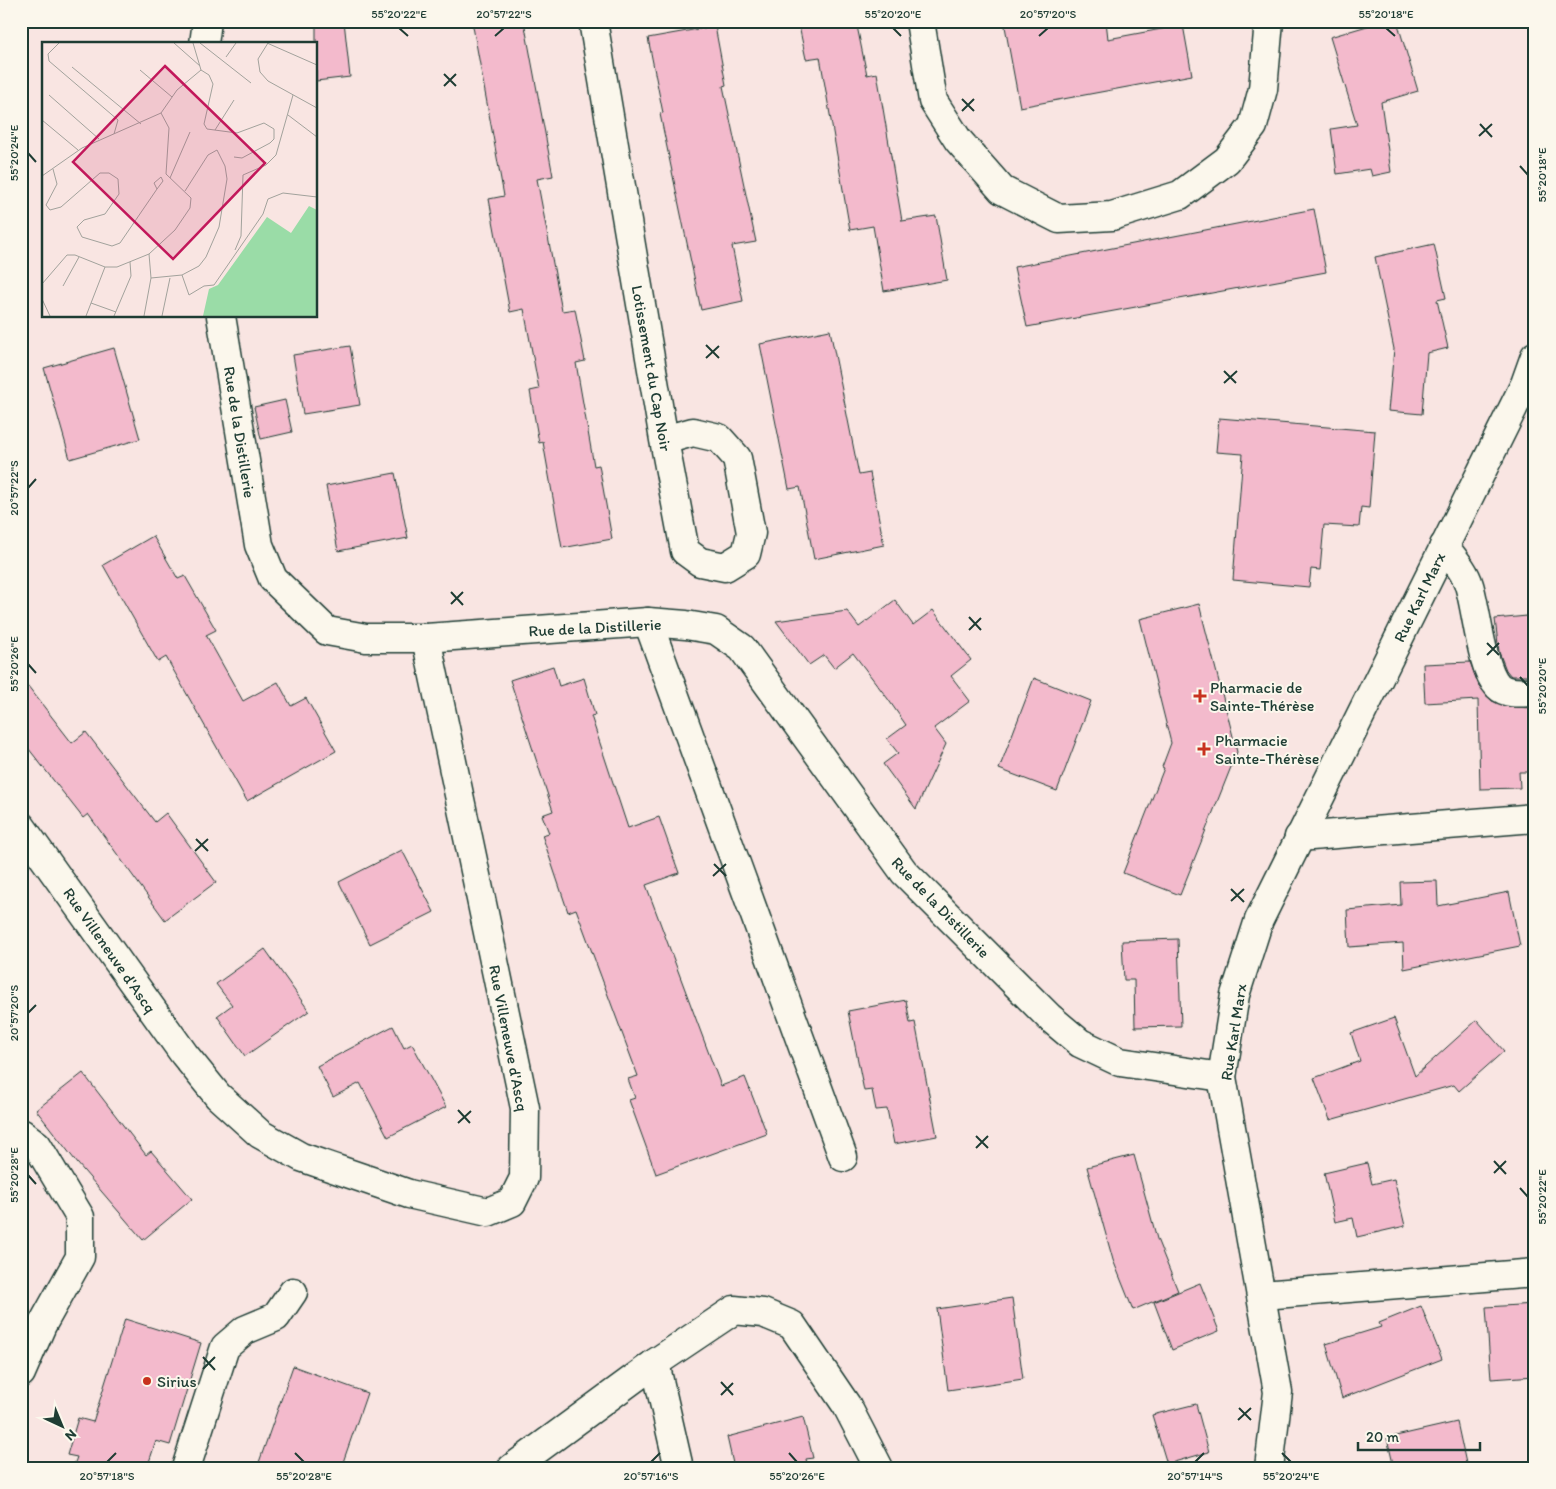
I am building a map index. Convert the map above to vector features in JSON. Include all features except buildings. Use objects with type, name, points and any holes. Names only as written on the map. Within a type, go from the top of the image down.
[{"type":"street","points":[[204,42],[207,21]]},
{"type":"street","name":"Lotissement du Cap Noir","points":[[593,21],[664,440],[685,550],[700,562],[725,567],[746,554],[751,533],[737,458],[719,438],[693,432],[664,440]]},
{"type":"street","points":[[920,21],[933,101],[958,140],[1002,190],[1059,219],[1112,216],[1180,195],[1227,160],[1253,126],[1263,89],[1269,21]]},
{"type":"street","name":"Rue de la Distillerie","points":[[221,318],[259,545],[273,579],[327,630],[366,638],[426,638],[648,622],[716,630],[742,648],[904,872],[1049,1017],[1080,1043],[1120,1062],[1222,1077]]},
{"type":"street","name":"Rue Karl Marx","points":[[1269,1468],[1278,1392],[1222,1077],[1235,995],[1259,920],[1444,546],[1530,386],[1535,356]]},
{"type":"street","points":[[1444,546],[1458,564],[1469,584],[1489,674],[1499,687],[1513,693],[1535,692]]},
{"type":"street","points":[[648,622],[843,1157]]},
{"type":"street","name":"Rue Villeneuve d'Ascq","points":[[21,826],[184,1054],[218,1096],[260,1134],[301,1156],[409,1194],[488,1212],[512,1202],[524,1178],[524,1108],[426,638]]},
{"type":"street","points":[[1300,837],[1535,818]]},
{"type":"street","points":[[21,1133],[37,1145],[80,1217],[80,1257],[42,1325],[21,1372]]},
{"type":"street","points":[[1262,1295],[1535,1273]]},
{"type":"street","points":[[186,1468],[225,1347],[245,1330],[276,1317],[293,1292]]},
{"type":"street","points":[[512,1468],[655,1363],[734,1310],[764,1313],[792,1325],[847,1406],[879,1468]]},
{"type":"street","points":[[655,1363],[680,1468]]},
{"type":"place","name":"Pharmacie de Sainte-Thérèse","points":[[1200,696]]},
{"type":"place","name":"Pharmacie Sainte-Thérèse","points":[[1204,749]]},
{"type":"place","name":"Sirius","points":[[147,1381]]}]
